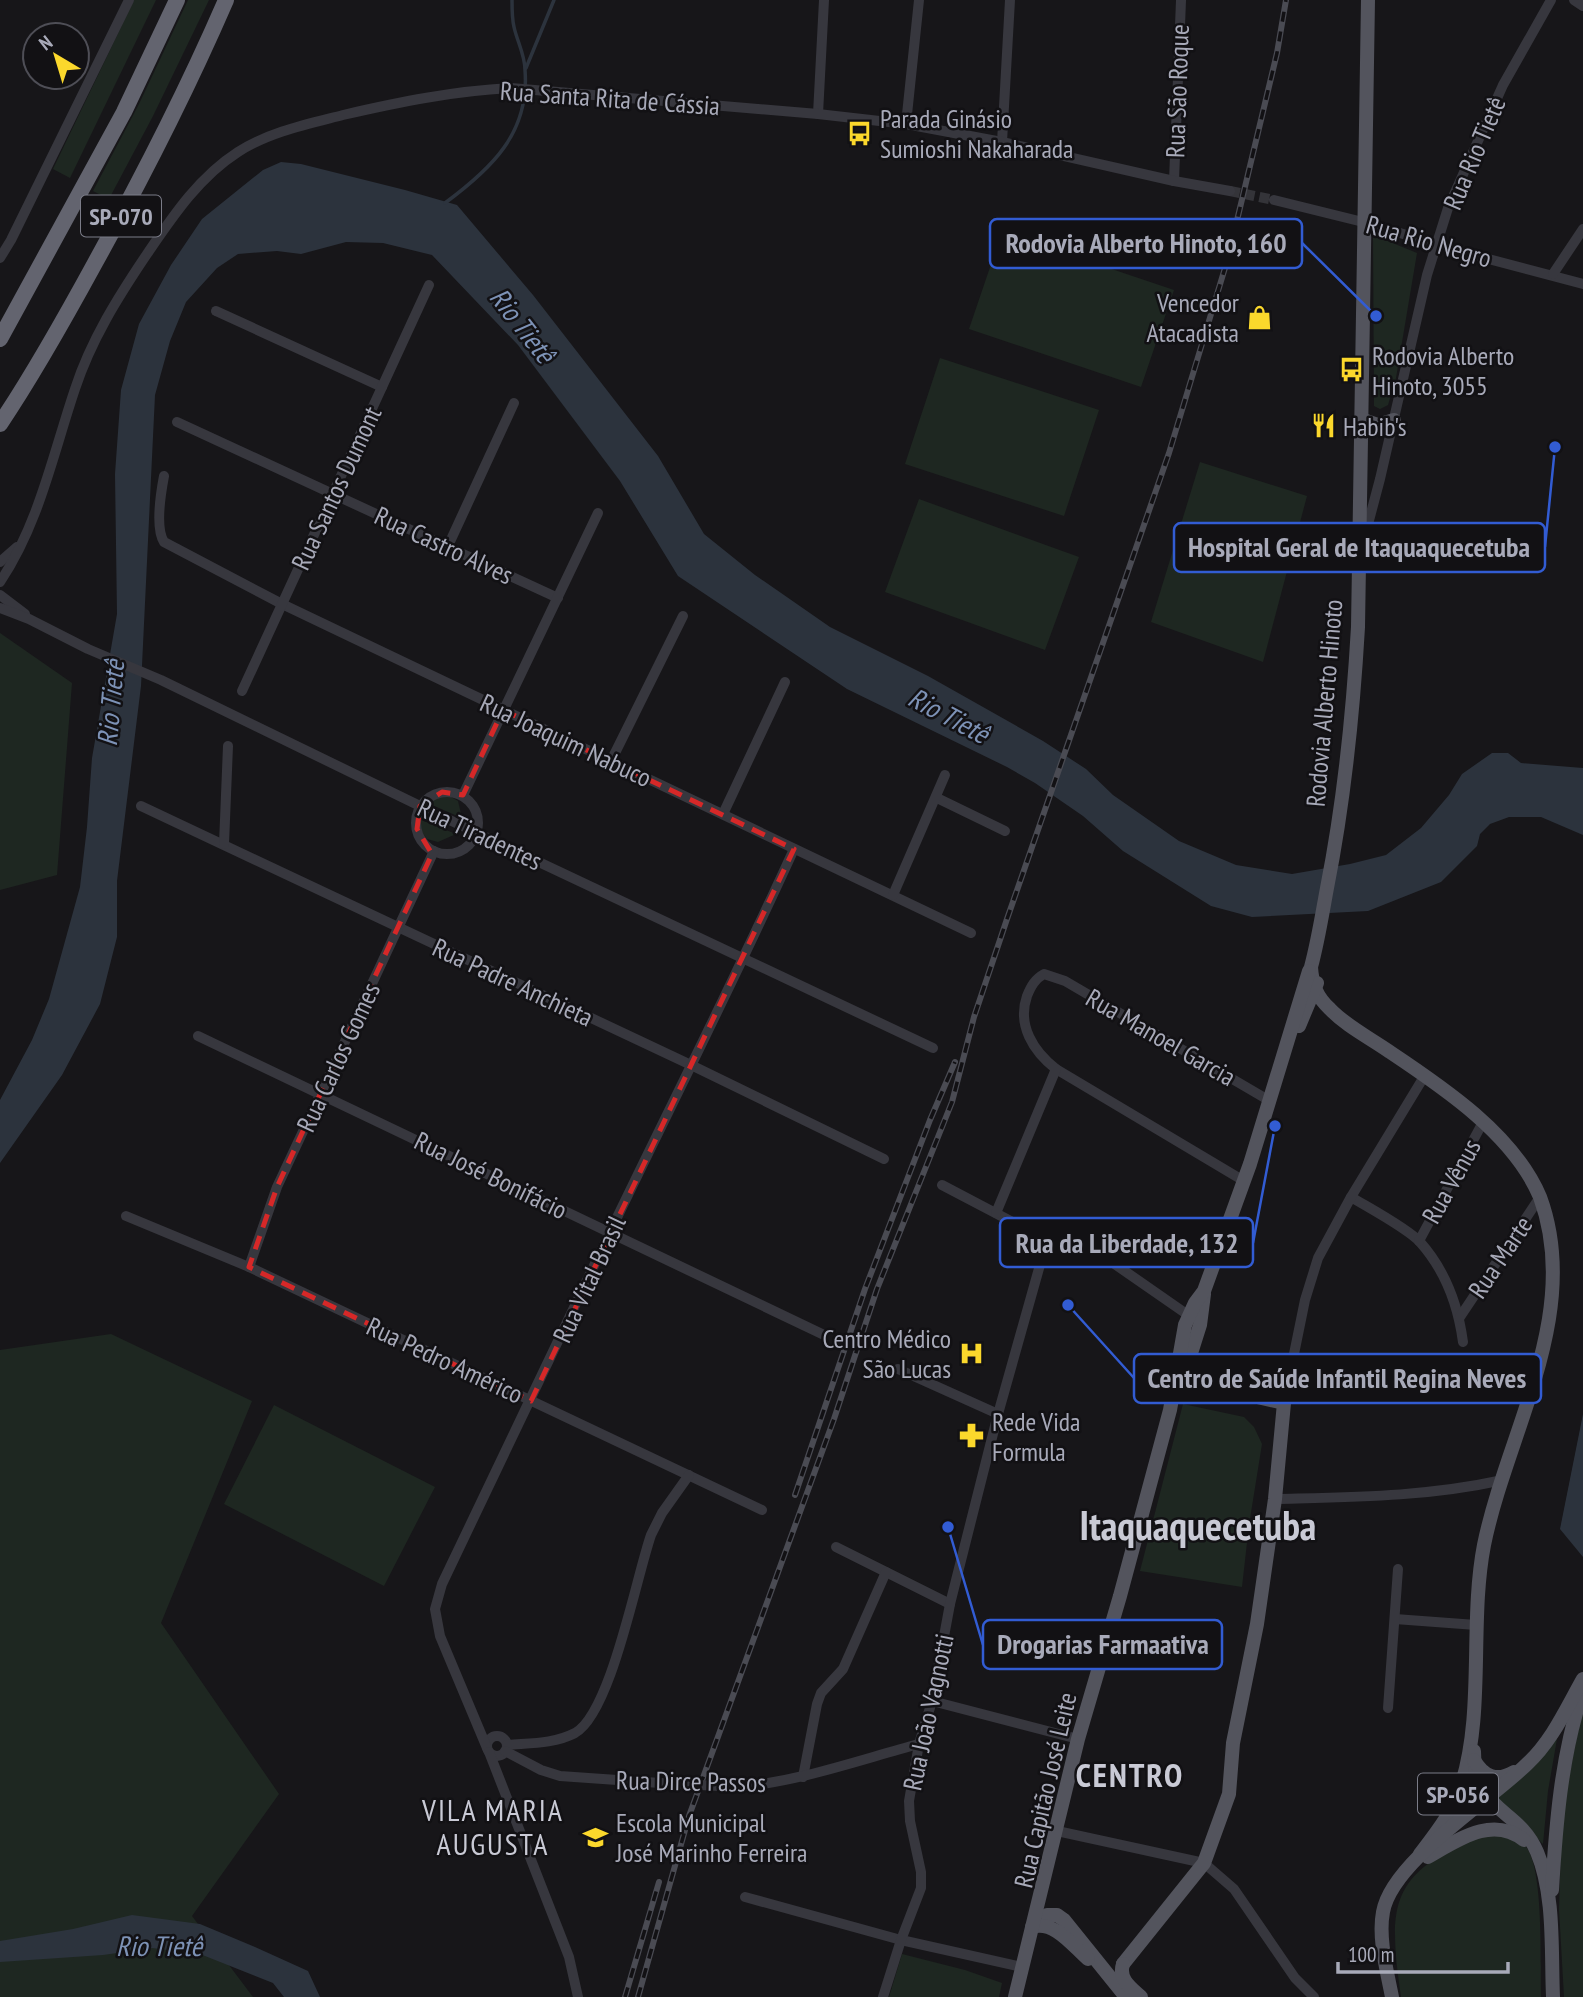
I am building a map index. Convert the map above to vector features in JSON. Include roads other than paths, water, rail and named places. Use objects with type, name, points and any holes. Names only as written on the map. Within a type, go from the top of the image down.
[{"type":"highway","name":"SP-070","points":[[0,339],[124,112],[177,0]]},
{"type":"highway","name":"SP-070","points":[[0,424],[35,372],[121,217],[226,0]]},
{"type":"main road","name":"Rodovia Alberto Hinoto","points":[[1315,990],[1311,967],[1336,844],[1352,727],[1358,627],[1368,0]]},
{"type":"main road","points":[[1362,419],[1378,425],[1394,419]]},
{"type":"main road","name":"Rodovia Alberto Hinoto","points":[[1315,990],[1318,972],[1317,942]]},
{"type":"main road","points":[[1141,1997],[1124,1978],[1123,1964],[1204,1863],[1229,1794],[1233,1743],[1256,1624],[1275,1499],[1284,1403],[1196,1382],[1187,1372],[1189,1357],[1200,1325],[1204,1291],[1244,1181],[1311,967]]},
{"type":"main road","points":[[1281,1067],[1315,990]]},
{"type":"main road","name":"SP-056","points":[[1315,990],[1329,1009],[1341,1019],[1425,1075],[1483,1122],[1517,1159],[1540,1197],[1552,1241],[1555,1264],[1552,1325],[1485,1542],[1476,1625],[1472,1725],[1478,1782],[1488,1798],[1528,1836],[1543,1871],[1551,1923],[1553,1997]]},
{"type":"main road","points":[[1301,1021],[1317,1013],[1341,1019]]},
{"type":"main road","points":[[1189,1357],[1193,1327],[1188,1315],[1204,1291]]},
{"type":"main road","name":"Rua Capitão José Leite","points":[[1047,1914],[1041,1894],[1078,1739],[1170,1410],[1181,1339],[1188,1315]]},
{"type":"main road","points":[[1170,1410],[1180,1392],[1196,1382]]},
{"type":"main road","points":[[1420,1854],[1528,1764],[1551,1736],[1583,1679]]},
{"type":"main road","points":[[1551,1923],[1560,1786],[1565,1752],[1583,1688]]},
{"type":"main road","name":"SP-056","points":[[1392,1997],[1382,1932],[1383,1911],[1402,1875],[1440,1828],[1457,1797],[1472,1725]]},
{"type":"main road","points":[[1474,1760],[1481,1771],[1493,1777],[1509,1775],[1528,1764]]},
{"type":"main road","points":[[1402,1875],[1463,1838],[1490,1828],[1519,1836],[1536,1850]]},
{"type":"main road","points":[[1015,1997],[1041,1894]]},
{"type":"main road","points":[[1032,1927],[1047,1914],[1057,1915],[1109,1964],[1123,1964]]},
{"type":"main road","points":[[1032,1927],[1050,1927],[1107,1976]]},
{"type":"main road","points":[[1078,1935],[1107,1976],[1126,1997]]},
{"type":"street","points":[[0,258],[130,0]]},
{"type":"street","points":[[818,114],[824,0]]},
{"type":"street","points":[[906,124],[919,0]]},
{"type":"street","points":[[1002,142],[1010,0]]},
{"type":"street","name":"Rua São Roque","points":[[1174,181],[1181,0]]},
{"type":"street","name":"Rua Rio Tietê","points":[[1358,559],[1427,275],[1448,208],[1503,85],[1551,0]]},
{"type":"street","points":[[1574,0],[1583,6]]},
{"type":"street","name":"Rua Santa Rita de Cássia","points":[[0,582],[46,483],[75,389],[92,345],[118,297],[165,226],[190,194],[218,166],[259,140],[308,123],[430,97],[511,88],[906,124],[1230,191]]},
{"type":"street","name":"Rua Rio Negro","points":[[1274,200],[1363,222],[1436,245],[1583,284]]},
{"type":"street","points":[[1553,274],[1583,229]]},
{"type":"street","name":"Rua Santos Dumont","points":[[242,691],[429,285]]},
{"type":"street","points":[[216,312],[382,387]]},
{"type":"street","points":[[448,546],[514,403]]},
{"type":"street","name":"Rua Castro Alves","points":[[177,422],[558,598]]},
{"type":"street","name":"Rua Joaquim Nabuco","points":[[164,476],[160,493],[159,530],[164,542],[282,604],[971,933]]},
{"type":"street","points":[[463,795],[597,513]]},
{"type":"street","name":"Rua Santa Rita de Cássia","points":[[0,562],[19,545]]},
{"type":"street","name":"Rua Tiradentes","points":[[0,595],[29,619]]},
{"type":"street","name":"Rua Tiradentes","points":[[0,608],[161,680],[477,833],[933,1048]]},
{"type":"street","points":[[611,761],[684,616]]},
{"type":"street","points":[[723,814],[786,682]]},
{"type":"street","points":[[224,844],[228,746]]},
{"type":"street","points":[[893,895],[945,775]]},
{"type":"street","points":[[442,792],[463,795],[476,809],[477,833],[462,850],[453,853],[433,851],[426,845],[417,829],[416,820],[421,806],[432,795],[442,792]]},
{"type":"street","points":[[937,798],[1005,831]]},
{"type":"street","name":"Rua Padre Anchieta","points":[[141,806],[884,1159]]},
{"type":"street","name":"Rua Vital Brasil","points":[[578,1994],[569,1957],[440,1636],[435,1609],[442,1584],[610,1232],[745,958],[794,849]]},
{"type":"street","name":"Rua Carlos Gomes","points":[[249,1267],[271,1199],[433,851]]},
{"type":"street","name":"Rua Manoel Garcia","points":[[1056,1069],[1036,1050],[1027,1035],[1024,1021],[1024,1006],[1033,983],[1044,974],[1051,975],[1270,1101]]},
{"type":"street","name":"Rua José Bonifácio","points":[[198,1036],[822,1334]]},
{"type":"street","points":[[996,1213],[1056,1069],[1244,1181]]},
{"type":"street","points":[[1284,1403],[1311,1278],[1318,1258],[1351,1197],[1425,1075]]},
{"type":"street","name":"Rua Vênus","points":[[1419,1241],[1483,1122]]},
{"type":"street","points":[[942,1185],[1047,1240],[1068,1240],[1093,1248],[1188,1315]]},
{"type":"street","points":[[1351,1197],[1419,1241],[1445,1278],[1460,1317],[1463,1342]]},
{"type":"street","name":"Rua Marte","points":[[1460,1317],[1540,1197]]},
{"type":"street","name":"Rua Pedro Américo","points":[[126,1216],[249,1267],[762,1510]]},
{"type":"street","name":"Rua João Vagnotti","points":[[883,1997],[921,1888],[921,1872],[909,1801],[919,1744],[932,1701],[950,1604],[998,1414],[1047,1240]]},
{"type":"street","points":[[898,1369],[998,1414]]},
{"type":"street","points":[[495,1737],[491,1739],[488,1750],[493,1755],[505,1750],[559,1740],[578,1732],[592,1715],[605,1690],[651,1535],[662,1513],[689,1475]]},
{"type":"street","points":[[1275,1499],[1404,1496],[1503,1480]]},
{"type":"street","points":[[836,1547],[950,1604]]},
{"type":"street","points":[[1388,1708],[1398,1569]]},
{"type":"street","points":[[803,1777],[821,1693],[843,1669],[886,1572]]},
{"type":"street","points":[[1395,1619],[1476,1625]]},
{"type":"street","points":[[932,1701],[1078,1739]]},
{"type":"street","name":"Rua Vital Brasil","points":[[472,1714],[495,1737],[501,1737],[505,1750],[500,1784]]},
{"type":"street","name":"Rua Dirce Passos","points":[[505,1750],[541,1770],[560,1776],[739,1787],[773,1784],[803,1777],[919,1744]]},
{"type":"street","points":[[1057,1831],[1204,1863],[1234,1889],[1295,1978],[1314,1997]]},
{"type":"street","points":[[745,1897],[901,1940],[1022,1967]]},
{"type":"water","name":"Rio Tietê","points":[[281,162],[301,164],[457,205],[533,295],[658,456],[704,534],[755,575],[830,627],[928,676],[1043,741],[1086,769],[1113,795],[1179,841],[1236,865],[1292,874],[1386,855],[1421,828],[1449,795],[1462,774],[1492,753],[1508,753],[1521,763],[1583,768],[1583,835],[1541,817],[1509,817],[1490,824],[1480,834],[1477,846],[1441,882],[1368,911],[1252,917],[1211,906],[1123,851],[1083,816],[1035,783],[847,689],[678,576],[620,481],[518,345],[432,255],[383,243],[346,242],[301,254],[277,251],[238,254],[217,268],[186,302],[170,341],[155,395],[141,686],[117,881],[117,937],[100,1004],[62,1075],[0,1163],[0,1100],[32,1040],[49,999],[80,887],[92,758],[117,614],[115,474],[121,390],[139,324],[171,265],[202,219],[263,170]]},
{"type":"water","points":[[1583,1414],[1583,1557],[1560,1529]]},
{"type":"water","name":"Rio Tietê","points":[[132,1915],[200,1924],[255,1947],[308,1971],[320,1997],[284,1997],[273,1983],[200,1954],[152,1948],[103,1955],[0,1962],[0,1941],[73,1929]]},
{"type":"waterway","points":[[445,203],[492,163],[514,131],[521,113],[525,92],[525,64],[513,24],[512,0]]},
{"type":"waterway","points":[[526,68],[554,0]]},
{"type":"tunnel","points":[[1230,191],[1274,200]]},
{"type":"railway","points":[[638,1997],[689,1816],[834,1419],[877,1289],[952,1102],[974,1017],[1169,453],[1228,258],[1277,53],[1286,0]]},
{"type":"railway","points":[[795,1495],[865,1289],[955,1062]]},
{"type":"railway","points":[[625,1997],[659,1882]]},
{"type":"place","name":"Parada Ginásio Sumioshi Nakaharada","points":[[860,133]]},
{"type":"place","name":"Rodovia Alberto Hinoto, 160","points":[[1376,316]]},
{"type":"place","name":"Vencedor Atacadista","points":[[1259,317]]},
{"type":"place","name":"Rodovia Alberto Hinoto, 3055","points":[[1352,370]]},
{"type":"place","name":"Habib's","points":[[1323,426]]},
{"type":"place","name":"Hospital Geral de Itaquaquecetuba","points":[[1555,447]]},
{"type":"place","name":"Rua da Liberdade, 132","points":[[1275,1126]]},
{"type":"place","name":"Centro de Saúde Infantil Regina Neves","points":[[1068,1305]]},
{"type":"place","name":"Centro Médico São Lucas","points":[[971,1353]]},
{"type":"place","name":"Rede Vida Formula","points":[[972,1436]]},
{"type":"place","name":"Drogarias Farmaativa","points":[[948,1527]]},
{"type":"place","name":"Escola Municipal José Marinho Ferreira","points":[[596,1837]]},
{"type":"district","name":"Itaquaquecetuba","points":[[1198,1525]]},
{"type":"district","name":"CENTRO","points":[[1130,1774]]},
{"type":"district","name":"VILA MARIA AUGUSTA","points":[[493,1826]]}]
